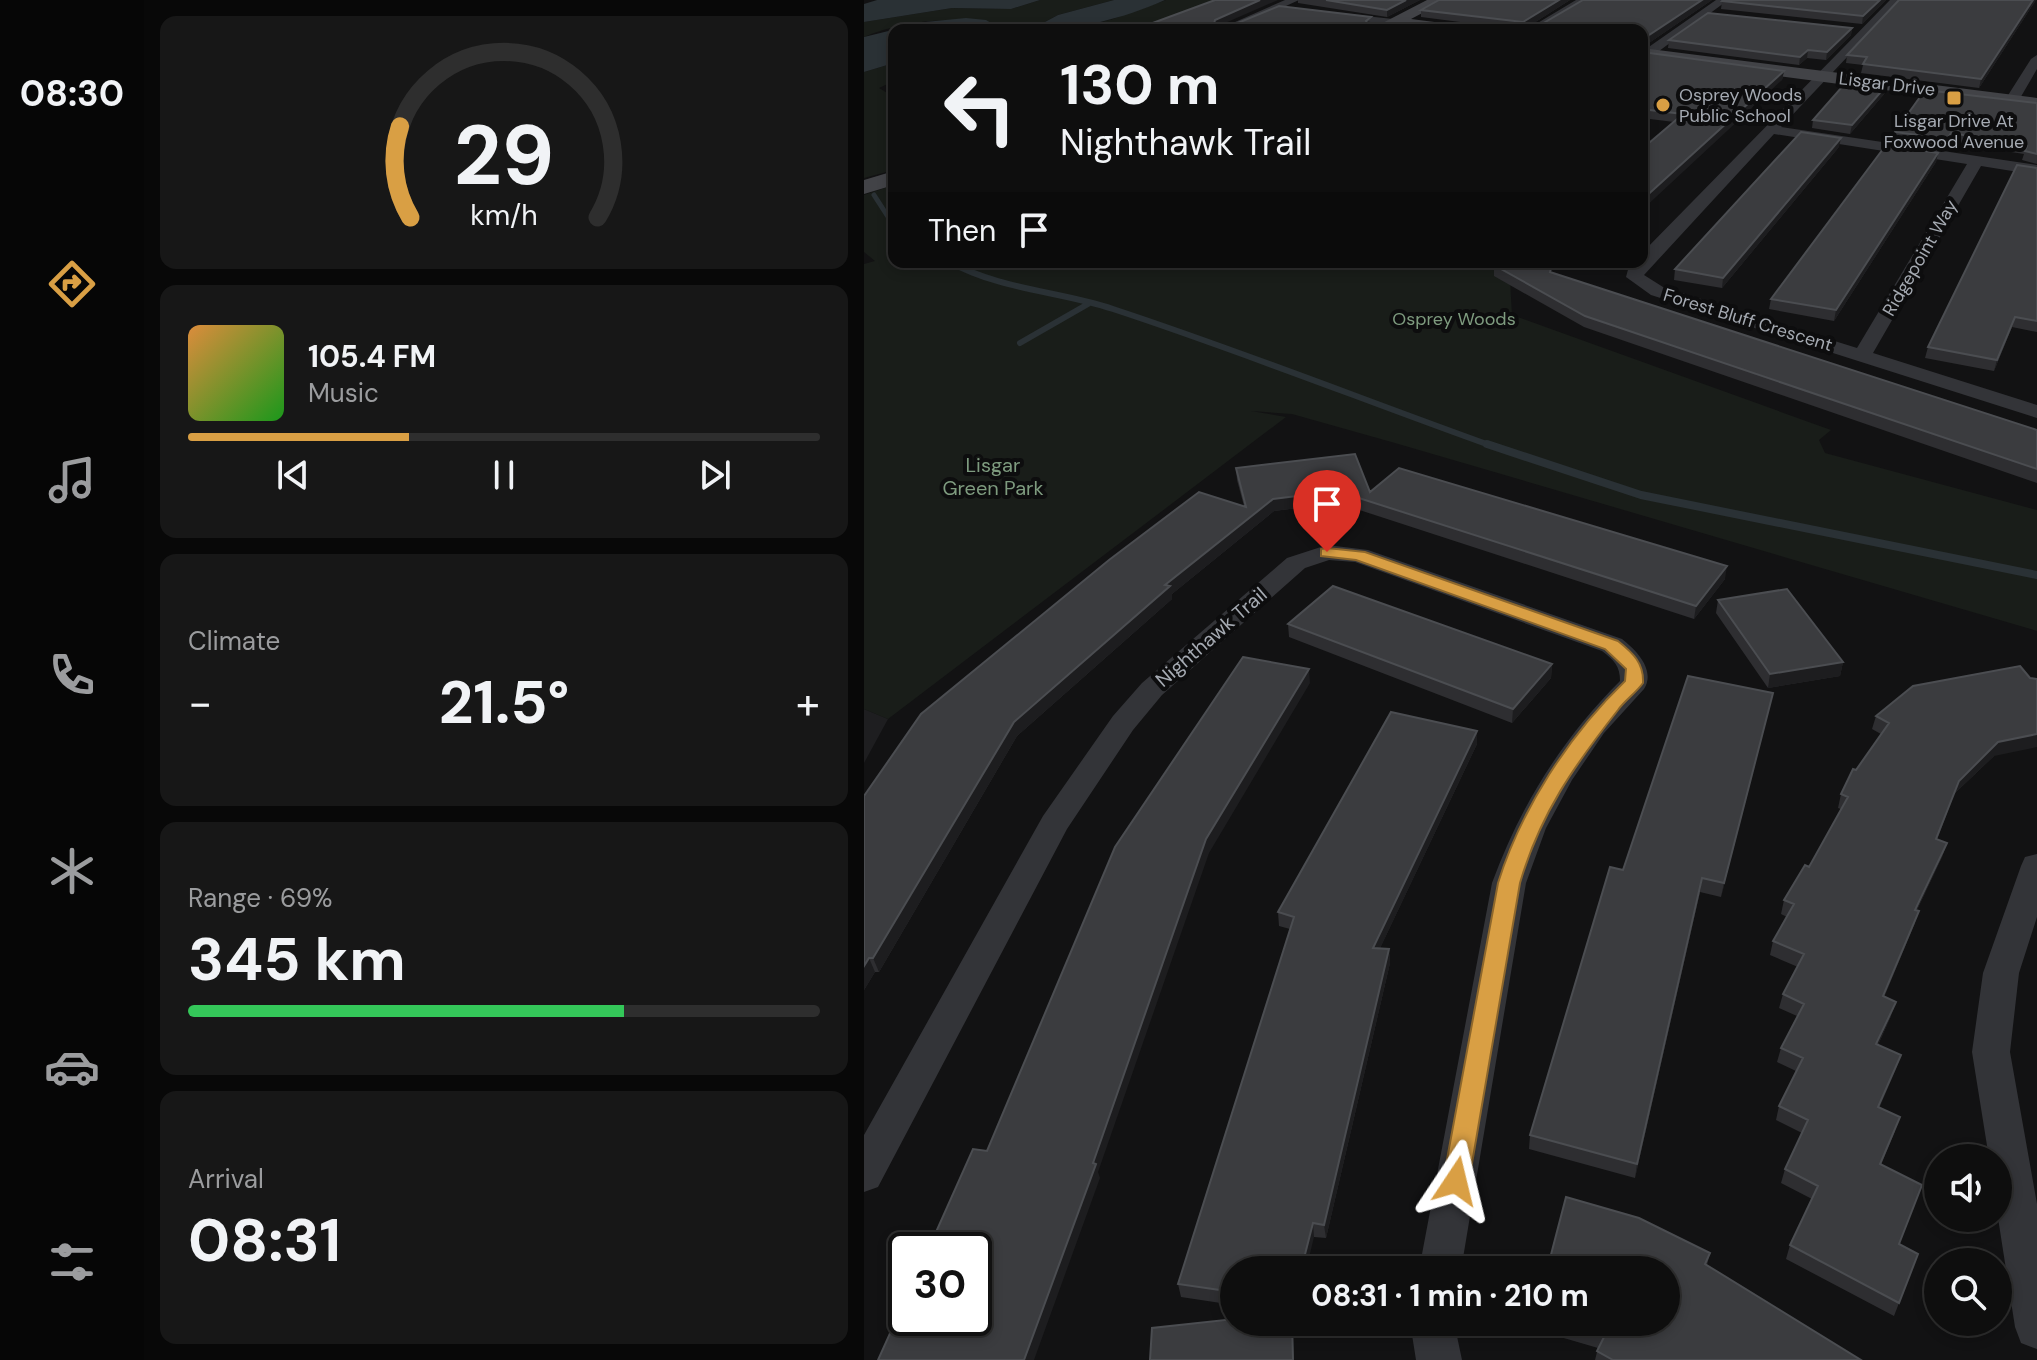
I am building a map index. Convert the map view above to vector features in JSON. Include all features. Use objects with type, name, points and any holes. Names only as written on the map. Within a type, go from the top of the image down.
[{"type":"street","points":[[1237,24],[1294,0]]},
{"type":"street","points":[[1389,24],[1439,0]]},
{"type":"street","points":[[1542,24],[1584,0]]},
{"type":"street","points":[[1648,51],[1723,0]]},
{"type":"street","name":"Forest Bluff Crescent","points":[[1648,257],[1896,0]]},
{"type":"street","points":[[1277,7],[1305,10]]},
{"type":"street","points":[[1319,12],[1409,24]]},
{"type":"street","points":[[1704,13],[1722,15]]},
{"type":"street","points":[[1849,29],[1866,31]]},
{"type":"street","name":"Lisgar Drive","points":[[1648,54],[2037,104]]},
{"type":"street","points":[[2012,100],[2037,59]]},
{"type":"street","points":[[1772,130],[2037,170]]},
{"type":"street","name":"Ridgepoint Way","points":[[1862,356],[1977,160]]},
{"type":"street","points":[[864,187],[888,180]]},
{"type":"street","name":"Forest Bluff Crescent","points":[[1637,268],[1635,277],[1657,291],[2037,412]]},
{"type":"street","name":"Nighthawk Trail","points":[[864,1174],[1054,824],[1123,723],[1152,689],[1296,563],[1327,552],[1359,555],[1612,645],[1627,656],[1635,669],[1634,683],[1613,703],[1536,810],[1520,845],[1509,883],[1442,1256]]},
{"type":"street","points":[[2037,866],[2001,973],[1991,1052],[2027,1222],[2037,1327]]},
{"type":"street","points":[[1435,1336],[1439,1360]]},
{"type":"shaded area","points":[[877,0],[1040,0],[1011,9],[952,8],[864,22],[864,4]]},
{"type":"shaded area","points":[[1114,0],[1165,0],[1099,22],[1041,24],[1058,15]]},
{"type":"shaded area","points":[[966,18],[986,20],[993,24],[917,24]]},
{"type":"shaded area","points":[[888,31],[888,65],[864,72],[864,37]]},
{"type":"shaded area","points":[[864,709],[888,719],[864,763]]},
{"type":"green space","points":[[1040,0],[1114,0],[1058,15],[1041,24],[983,24],[946,20],[888,24],[888,29],[864,37],[864,22],[952,8],[1011,9]]},
{"type":"green space","points":[[1166,0],[1258,0],[1153,24],[1093,24]]},
{"type":"green space","points":[[888,65],[888,84],[879,88],[888,93],[888,172],[864,178],[864,72]]},
{"type":"green space","points":[[888,187],[888,268],[1509,268],[1512,315],[1831,430],[1819,440],[1825,453],[2037,510],[2037,631],[1292,414],[1251,411],[1286,417],[888,719],[864,709],[864,264],[875,261],[864,252],[864,195]]},
{"type":"building","points":[[1215,0],[1260,0],[1215,20],[1214,24],[1150,24]]},
{"type":"building","points":[[1326,0],[1406,0],[1387,10]]},
{"type":"building","points":[[1439,0],[1559,0],[1523,22],[1421,10]]},
{"type":"building","points":[[1583,0],[1702,0],[1648,36],[1648,24],[1542,24]]},
{"type":"building","points":[[1723,0],[1880,0],[1863,16]]},
{"type":"building","points":[[1899,0],[2033,0],[1981,79],[1863,64],[1867,57],[1847,55]]},
{"type":"building","points":[[1279,6],[1371,17],[1366,21],[1368,24],[1235,24]]},
{"type":"building","points":[[1708,13],[1852,28],[1827,52],[1808,50],[1800,57],[1669,40]]},
{"type":"building","points":[[1648,53],[1784,71],[1648,195],[1648,144],[1683,114],[1648,110]]},
{"type":"building","points":[[1848,80],[1887,85],[1852,125],[1813,120]]},
{"type":"building","points":[[1925,90],[2037,103],[2037,154],[2025,151],[2027,146],[1951,133],[1947,139],[1895,132]]},
{"type":"building","points":[[1801,132],[1841,138],[1723,278],[1675,269]]},
{"type":"building","points":[[1886,145],[1938,153],[1836,310],[1771,299]]},
{"type":"building","points":[[2017,165],[2037,168],[2037,321],[2015,317],[1997,360],[1928,347]]},
{"type":"building","points":[[1499,268],[1551,268],[1550,272],[2037,430],[2037,469],[1585,316]]},
{"type":"building","points":[[1355,454],[1370,492],[1399,468],[1727,566],[1696,606],[1337,491],[1273,499],[1165,585],[1170,586],[1014,722],[873,958],[869,958],[864,966],[864,796],[921,714],[1109,560],[1199,492],[1246,507],[1236,468]]},
{"type":"building","points":[[1333,586],[1552,664],[1513,709],[1288,624]]},
{"type":"building","points":[[1787,589],[1843,662],[1770,674],[1718,600]]},
{"type":"building","points":[[1243,657],[1309,669],[1206,839],[1093,1163],[1096,1164],[1024,1360],[878,1360],[889,1336],[992,1336],[992,1232],[936,1232],[973,1149],[987,1151],[1115,847]]},
{"type":"building","points":[[2020,666],[2030,678],[2037,679],[2037,734],[1998,742],[1959,781],[1936,839],[1947,843],[1915,910],[1919,911],[1883,996],[1896,1002],[1876,1044],[1901,1055],[1878,1107],[1900,1117],[1880,1164],[1922,1185],[1899,1244],[1918,1254],[1899,1303],[1790,1245],[1818,1186],[1785,1169],[1808,1120],[1779,1106],[1803,1058],[1781,1048],[1804,1004],[1783,994],[1804,954],[1773,941],[1794,904],[1784,900],[1805,865],[1809,867],[1848,797],[1841,794],[1853,769],[1856,770],[1889,723],[1876,716],[1913,686]]},
{"type":"building","points":[[1688,676],[1773,693],[1724,883],[1702,878],[1637,1164],[1530,1135],[1610,867],[1623,870]]},
{"type":"building","points":[[1391,712],[1477,731],[1373,948],[1389,949],[1324,1225],[1313,1223],[1305,1256],[1220,1256],[1220,1290],[1178,1284],[1294,917],[1278,912]]},
{"type":"building","points":[[1566,1197],[1639,1218],[1710,1253],[1705,1264],[1861,1360],[1613,1360],[1597,1351],[1604,1337],[1601,1336],[1680,1336],[1680,1256],[1551,1256]]},
{"type":"building","points":[[1220,1321],[1220,1336],[1292,1336],[1293,1360],[1150,1360],[1152,1328]]},
{"type":"waterway","points":[[874,195],[888,217]]},
{"type":"waterway","points":[[963,268],[989,279],[1093,303],[1161,325],[1492,446]]},
{"type":"waterway","points":[[1020,343],[1088,304]]},
{"type":"waterway","points":[[1487,444],[1641,495],[2037,575]]},
{"type":"place","name":"Lisgar Drive At Foxwood Avenue","points":[[1954,98]]},
{"type":"place","name":"Osprey Woods Public School","points":[[1663,105]]},
{"type":"route","points":[[1327,552],[1359,555],[1376,564],[1612,645],[1627,656],[1635,669],[1634,683],[1613,703],[1536,810],[1520,845],[1509,883],[1456,1181]]},
{"type":"park label","name":"Osprey Woods","points":[[1454,319]]},
{"type":"park label","name":"Lisgar Green Park","points":[[993,476]]}]
